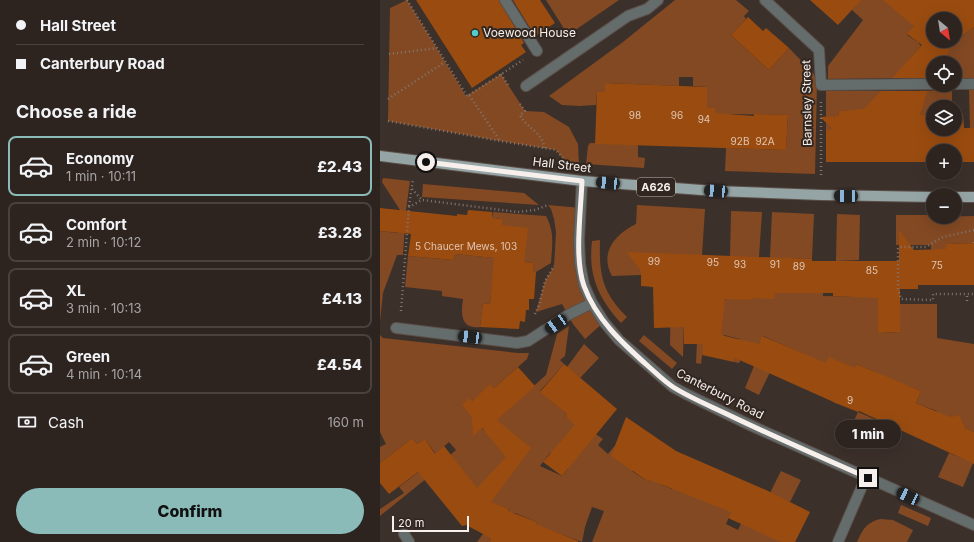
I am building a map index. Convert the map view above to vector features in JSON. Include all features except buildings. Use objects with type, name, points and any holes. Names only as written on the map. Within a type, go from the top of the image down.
[{"type":"main road","name":"Hall Street","points":[[380,156],[582,181],[716,191],[926,197]]},
{"type":"main road","points":[[962,197],[974,197]]},
{"type":"street","points":[[505,0],[537,51]]},
{"type":"street","points":[[526,86],[628,16],[647,9],[658,0]]},
{"type":"street","name":"Barnsley Street","points":[[766,0],[819,50],[821,86]]},
{"type":"street","points":[[821,86],[926,84]]},
{"type":"street","points":[[962,84],[974,84]]},
{"type":"street","name":"Canterbury Road","points":[[582,181],[579,240],[580,264],[584,285],[592,303],[604,322],[616,336],[642,360],[673,387],[752,426],[974,525]]},
{"type":"street","points":[[396,328],[522,343],[543,332],[568,315],[592,303]]},
{"type":"street","points":[[838,542],[866,477]]},
{"type":"path","points":[[406,0],[467,96],[537,51]]},
{"type":"path","points":[[390,54],[437,48]]},
{"type":"path","points":[[388,99],[445,62]]},
{"type":"path","points":[[501,74],[509,87]]},
{"type":"path","name":"Barnsley Street","points":[[821,86],[821,180]]},
{"type":"path","points":[[470,94],[500,141]]},
{"type":"path","points":[[517,99],[525,111],[520,115],[522,119],[540,136],[544,142],[544,148]]},
{"type":"path","points":[[388,120],[556,150],[568,165]]},
{"type":"path","points":[[401,310],[409,207],[413,179]]},
{"type":"path","points":[[412,189],[422,200]]},
{"type":"path","points":[[409,207],[422,200],[518,212],[535,210],[548,205]]},
{"type":"path","points":[[974,230],[943,237],[926,248],[899,247],[898,249],[898,289],[901,299],[932,300],[933,294],[974,294]]},
{"type":"path","points":[[534,316],[546,281],[554,266]]},
{"type":"path","points":[[967,294],[967,301]]},
{"type":"shaded area","points":[[407,0],[466,96],[501,74],[525,111],[544,112],[569,127],[578,144],[579,166],[568,165],[556,150],[388,121],[390,8]]},
{"type":"shaded area","points":[[546,0],[619,0],[568,35]]},
{"type":"shaded area","points":[[675,0],[736,0],[749,11],[744,16],[746,19],[731,35],[769,70],[789,48],[814,74],[817,83],[815,174],[725,171],[727,126],[714,126],[715,108],[707,108],[707,87],[693,86],[693,77],[679,77],[679,86],[605,83],[605,92],[597,92],[596,105],[562,105],[549,96],[623,42]],"holes":[[[730,114],[788,115],[786,150],[729,148]]]},
{"type":"shaded area","points":[[854,0],[888,0],[914,26],[907,35],[918,42],[921,46],[893,78],[828,79],[828,66],[863,20],[852,10]]},
{"type":"shaded area","points":[[974,27],[974,78],[962,78],[962,56],[947,56],[944,48],[962,48],[962,36]]},
{"type":"shaded area","points":[[969,90],[974,90],[974,128],[970,128]]},
{"type":"shaded area","points":[[826,91],[881,91],[881,110],[839,111],[838,116],[833,116],[833,130],[826,130]]},
{"type":"shaded area","points":[[915,91],[952,92],[952,100],[926,100],[926,115],[916,115]]},
{"type":"shaded area","points":[[590,143],[638,145],[638,157],[645,158],[644,168],[586,164],[588,146]]},
{"type":"shaded area","points":[[383,178],[410,181],[406,210],[403,255],[397,255],[383,293],[380,321],[380,231],[398,233],[400,210],[382,182]]},
{"type":"shaded area","points":[[423,184],[524,193],[539,205],[422,197]]},
{"type":"shaded area","points":[[548,205],[581,208],[580,264],[604,322],[585,339],[573,324],[562,304],[536,312],[545,281],[554,266],[556,232],[554,219]]},
{"type":"shaded area","points":[[637,205],[705,209],[702,255],[724,301],[728,297],[752,300],[755,258],[730,257],[731,211],[762,212],[759,257],[775,293],[823,293],[823,296],[883,297],[900,304],[937,304],[937,338],[974,344],[974,432],[960,426],[956,416],[947,418],[937,416],[926,442],[924,441],[937,411],[916,403],[921,391],[908,386],[899,386],[870,446],[847,436],[858,412],[879,421],[894,385],[875,372],[856,364],[838,404],[833,402],[848,366],[826,364],[763,336],[752,360],[742,357],[739,363],[734,362],[740,339],[724,335],[718,358],[721,333],[705,331],[701,364],[696,363],[698,321],[684,321],[683,357],[670,345],[671,288],[641,270],[641,275],[612,276],[608,268],[608,252],[611,245],[622,233],[636,224]],"holes":[[[900,312],[900,332],[878,333],[878,313]]]},
{"type":"shaded area","points":[[493,212],[546,216],[552,234],[551,263],[536,272],[533,271],[534,263],[524,262],[502,225],[502,219],[492,218]]},
{"type":"shaded area","points":[[772,212],[814,214],[812,259],[770,258]]},
{"type":"shaded area","points":[[837,214],[860,215],[859,260],[836,261]]},
{"type":"shaded area","points":[[896,215],[926,215],[926,224],[962,224],[962,216],[974,216],[974,243],[947,244],[946,250],[931,250],[931,245],[896,245]]},
{"type":"shaded area","points":[[600,240],[600,263],[607,291],[627,317],[621,323],[606,304],[596,285],[593,275],[591,253],[592,241]]},
{"type":"shaded area","points":[[455,254],[495,258],[490,304],[483,303],[480,327],[469,326],[465,323],[462,314],[463,299],[442,296],[442,291],[405,287],[408,256],[454,260]]},
{"type":"shaded area","points":[[569,326],[565,356],[560,360],[564,364],[540,391],[567,414],[565,416],[574,423],[603,439],[598,445],[608,454],[634,423],[636,463],[632,471],[649,482],[671,448],[660,484],[672,489],[674,485],[732,510],[726,524],[738,530],[757,490],[781,542],[592,542],[604,511],[592,507],[585,527],[582,542],[541,527],[529,542],[537,522],[515,513],[508,513],[509,509],[495,504],[489,537],[490,540],[495,542],[477,542],[483,534],[475,529],[427,478],[380,516],[380,509],[404,493],[399,487],[421,470],[428,459],[435,453],[425,439],[417,444],[412,438],[380,463],[380,447],[386,444],[380,432],[380,335],[383,338],[529,353],[527,359],[494,388],[490,385],[472,401],[472,417],[484,431],[546,375],[557,334]],"holes":[[[449,442],[456,450],[440,464],[433,456]],[[550,453],[568,469],[562,476],[540,466]]]},
{"type":"shaded area","points":[[644,335],[677,363],[672,369],[639,341]]},
{"type":"shaded area","points":[[584,344],[599,358],[580,378],[567,367]]},
{"type":"shaded area","points":[[754,366],[770,372],[759,395],[745,388]]},
{"type":"shaded area","points":[[949,453],[973,463],[963,487],[938,477]]},
{"type":"shaded area","points":[[781,471],[801,480],[790,502],[770,493]]},
{"type":"shaded area","points":[[901,505],[931,518],[928,526],[898,513]]},
{"type":"shaded area","points":[[880,519],[893,520],[913,530],[907,542],[857,542],[861,533],[871,522]]},
{"type":"place","name":"Voewood House","points":[[475,33]]},
{"type":"route","points":[[426,162],[582,181],[579,240],[580,264],[584,285],[592,303],[604,322],[620,340],[673,387],[752,426],[868,478]]}]
